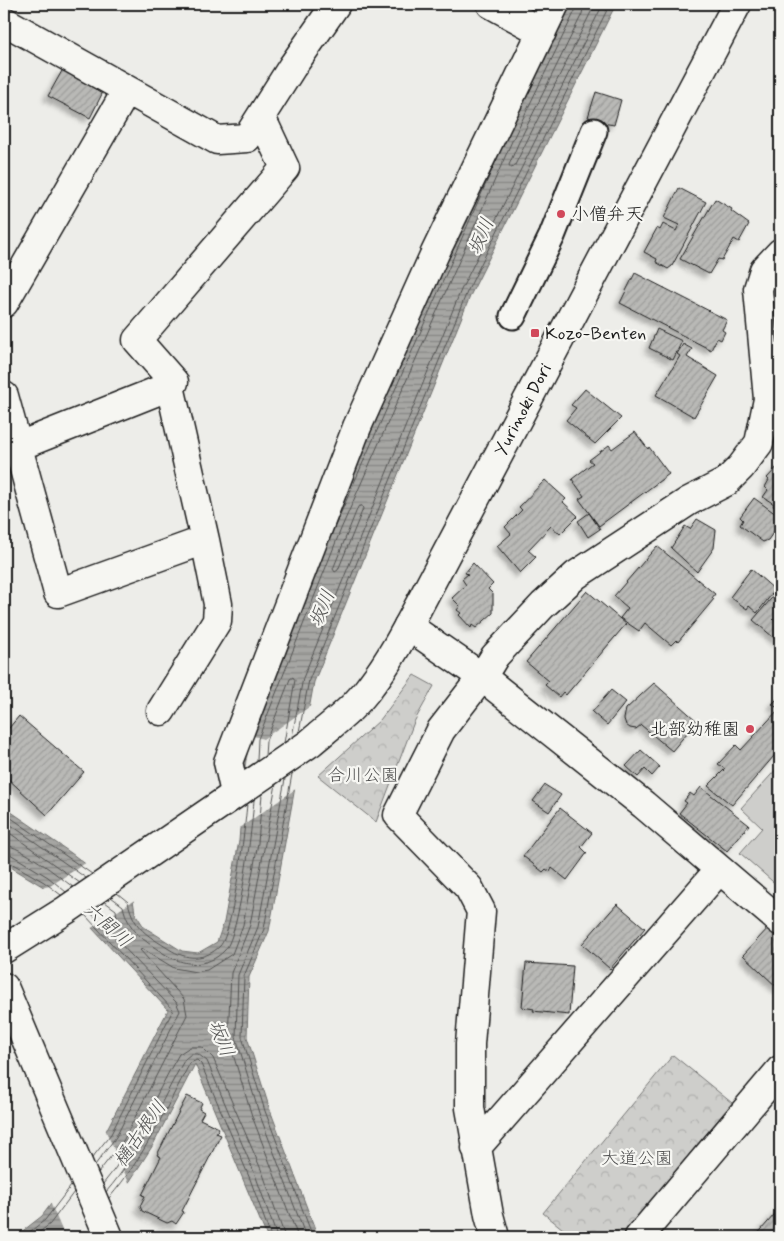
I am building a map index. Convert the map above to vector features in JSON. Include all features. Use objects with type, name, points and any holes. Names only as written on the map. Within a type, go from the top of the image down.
[{"type":"street","points":[[4,21],[217,140],[247,138],[292,67],[336,4]]},
{"type":"street","points":[[491,4],[542,32]]},
{"type":"street","points":[[238,792],[228,762],[357,427],[435,253],[555,4]]},
{"type":"street","name":"Yurinoki Dori","points":[[4,949],[66,910],[310,743],[341,718],[370,687],[408,626],[737,4]]},
{"type":"street","points":[[4,303],[127,90]]},
{"type":"street","points":[[10,450],[170,386],[174,382],[137,340],[286,168],[261,117]]},
{"type":"street","points":[[513,316],[552,236],[594,131]]},
{"type":"street","points":[[495,1237],[476,1148],[470,1108],[470,1044],[481,911],[469,888],[398,815],[441,730],[501,650],[543,605],[576,575],[688,501],[726,482],[741,468],[759,443],[773,378],[758,289],[764,270],[780,253]]},
{"type":"street","points":[[161,711],[217,621],[218,604],[170,386]]},
{"type":"street","points":[[4,396],[10,450],[58,593],[205,540]]},
{"type":"street","points":[[408,626],[482,677],[644,805],[780,921]]},
{"type":"street","points":[[476,1148],[719,870]]},
{"type":"street","points":[[4,986],[106,1231]]},
{"type":"street","points":[[639,1237],[780,1070]]},
{"type":"green space","name":"合川公園","points":[[414,675],[434,686],[414,722],[376,822],[318,776],[380,720]]},
{"type":"green space","points":[[780,765],[780,888],[740,853],[762,828],[741,808]]},
{"type":"green space","name":"大道公園","points":[[673,1055],[732,1103],[621,1237],[573,1237],[543,1213]]},
{"type":"water","points":[[566,4],[616,4],[471,294],[314,682],[269,931],[249,977],[247,1037],[270,1110],[318,1237],[267,1237],[195,1064],[153,1145],[130,1181],[81,1237],[15,1237],[42,1216],[106,1131],[168,1010],[92,928],[42,886],[4,863],[4,807],[71,853],[133,900],[135,913],[144,927],[182,951],[198,953],[217,942],[224,922],[239,841],[247,737],[330,524],[502,136]]},
{"type":"pier","points":[[312,705],[297,788],[237,830],[240,799],[251,735],[263,739]]},
{"type":"pier","points":[[4,841],[13,872],[4,866]]},
{"type":"pier","points":[[87,862],[136,899],[90,929],[41,888],[50,886]]},
{"type":"pier","points":[[105,1129],[130,1185],[85,1237],[65,1237],[50,1202]]},
{"type":"building","points":[[63,69],[98,89],[97,91],[102,94],[90,118],[48,96]]},
{"type":"building","points":[[596,92],[621,100],[614,125],[597,122],[597,119],[588,117]]},
{"type":"building","points":[[679,188],[706,202],[672,266],[668,269],[656,262],[657,259],[644,252],[657,228],[660,230],[663,224],[676,231],[679,225],[664,218]]},
{"type":"building","points":[[715,199],[732,209],[731,211],[749,224],[739,242],[734,239],[722,260],[718,259],[709,274],[680,259]]},
{"type":"building","points":[[635,273],[727,320],[722,330],[725,332],[721,340],[717,338],[711,350],[620,303]]},
{"type":"building","points":[[780,285],[780,296],[775,292]]},
{"type":"building","points":[[657,329],[682,341],[673,360],[649,348]]},
{"type":"building","points":[[683,344],[692,349],[687,357],[718,376],[694,417],[656,395],[680,356],[677,354]]},
{"type":"building","points":[[585,389],[621,418],[595,444],[566,420],[576,408],[571,405]]},
{"type":"building","points":[[635,432],[669,474],[599,526],[579,499],[584,496],[572,479],[593,463],[589,460],[609,445],[612,449]]},
{"type":"building","points":[[779,465],[780,511],[773,506],[774,504],[763,497],[768,490],[765,487],[769,480],[767,478]]},
{"type":"building","points":[[545,480],[566,499],[563,502],[578,516],[560,534],[551,526],[528,550],[536,557],[520,573],[497,546],[511,534],[505,527],[522,510],[519,507]]},
{"type":"building","points":[[754,498],[780,517],[780,523],[768,540],[763,542],[740,525],[743,520],[740,517]]},
{"type":"building","points":[[589,513],[600,529],[588,537],[578,521]]},
{"type":"building","points":[[697,519],[716,530],[714,548],[697,572],[671,548],[685,526],[690,529]]},
{"type":"building","points":[[657,546],[715,594],[712,598],[714,599],[678,642],[676,640],[671,645],[645,623],[639,631],[620,618],[628,608],[614,596]]},
{"type":"building","points":[[473,563],[493,584],[488,589],[493,594],[493,613],[476,628],[472,625],[471,628],[459,615],[461,613],[457,610],[460,606],[452,598],[466,585],[462,579],[468,574],[465,573]]},
{"type":"building","points":[[751,569],[775,590],[757,613],[749,606],[747,609],[730,597]]},
{"type":"building","points":[[587,591],[626,624],[566,695],[563,692],[559,697],[545,685],[549,681],[526,662]]},
{"type":"building","points":[[776,593],[780,595],[780,643],[753,620]]},
{"type":"building","points":[[654,683],[697,721],[672,751],[641,725],[636,729],[630,728],[626,725],[624,719],[626,709]]},
{"type":"building","points":[[611,690],[626,702],[607,725],[592,712]]},
{"type":"building","points":[[780,696],[780,749],[732,805],[708,786],[725,769],[718,764],[736,745],[741,750],[779,709],[772,704]]},
{"type":"building","points":[[19,716],[84,772],[47,815],[4,775],[4,734]]},
{"type":"building","points":[[641,750],[660,767],[652,776],[645,769],[638,777],[626,766]]},
{"type":"building","points":[[545,785],[561,795],[549,812],[533,801]]},
{"type":"building","points":[[701,787],[749,825],[727,851],[679,813],[687,803],[684,801],[690,793],[694,796]]},
{"type":"building","points":[[560,808],[592,833],[581,847],[587,853],[567,880],[552,868],[550,872],[546,869],[543,872],[523,856]]},
{"type":"building","points":[[617,904],[645,928],[610,969],[582,944]]},
{"type":"building","points":[[770,926],[780,935],[780,990],[743,955]]},
{"type":"building","points":[[526,963],[573,966],[569,1015],[533,1011],[534,1009],[522,1007]]},
{"type":"building","points":[[187,1096],[202,1103],[199,1109],[204,1112],[200,1119],[219,1128],[216,1133],[221,1135],[182,1211],[184,1212],[176,1224],[172,1221],[167,1223],[142,1211],[140,1206],[145,1196],[142,1195],[161,1157],[157,1155]]},
{"type":"building","points":[[780,1208],[780,1237],[755,1237]]},
{"type":"place","name":"小僧弁天","points":[[561,214]]},
{"type":"place","name":"Kozo-Benten","points":[[535,333]]},
{"type":"place","name":"北部幼稚園","points":[[750,729]]},
{"type":"water label","name":"坂川","points":[[480,236]]},
{"type":"water label","name":"坂川","points":[[321,608]]},
{"type":"water label","name":"六間川","points":[[108,924]]},
{"type":"water label","name":"坂川","points":[[222,1038]]},
{"type":"water label","name":"樋古根川","points":[[139,1133]]}]
